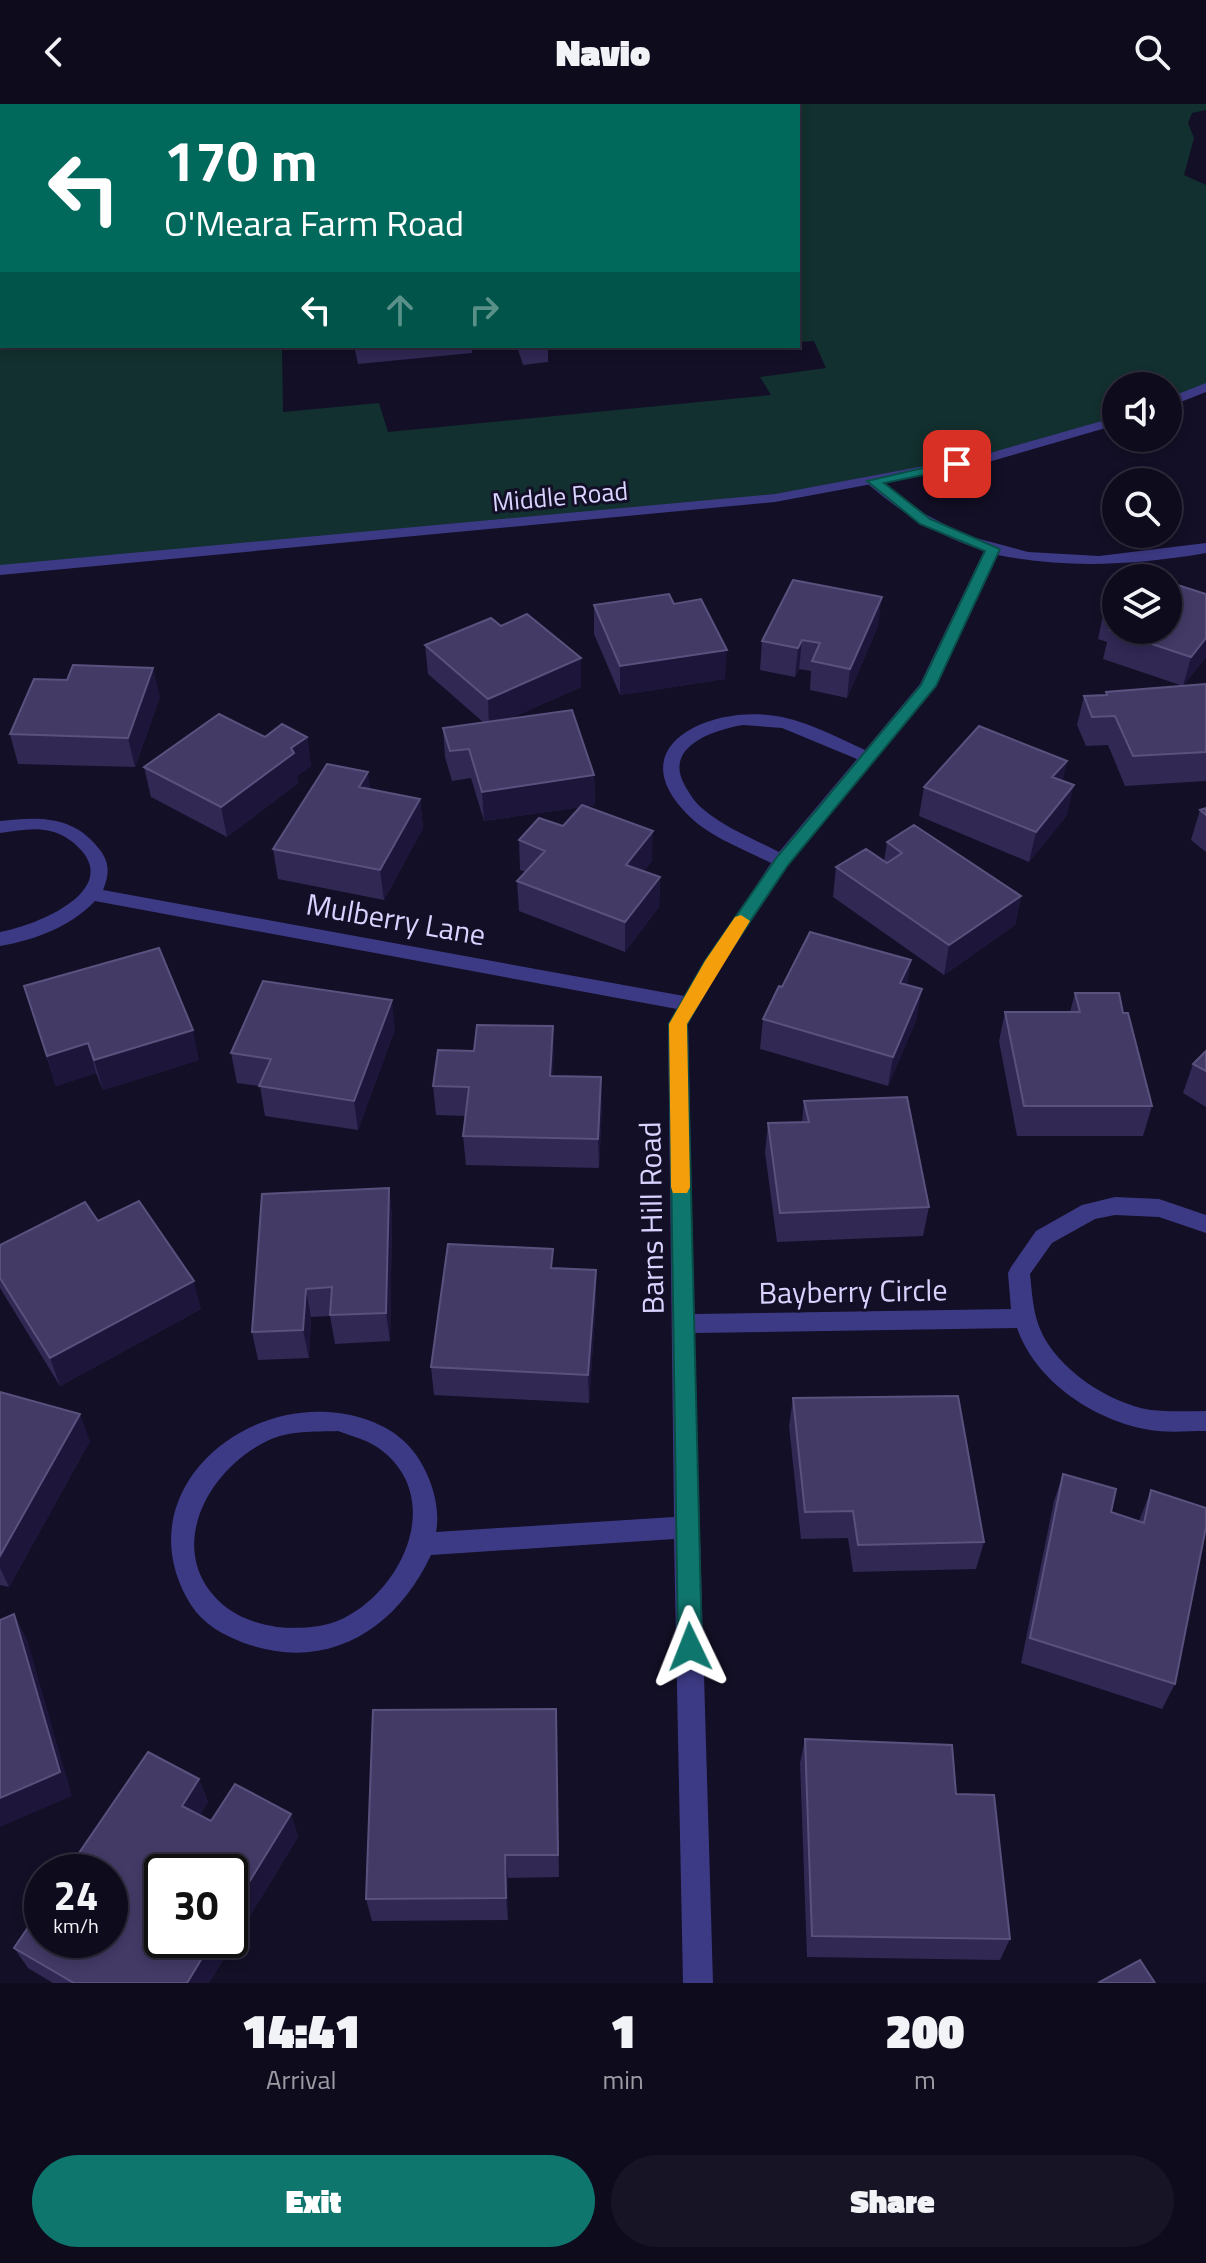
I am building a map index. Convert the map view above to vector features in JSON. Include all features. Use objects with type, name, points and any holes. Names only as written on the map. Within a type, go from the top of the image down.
[{"type":"street","points":[[1182,397],[1206,387]]},
{"type":"street","name":"Middle Road","points":[[0,570],[775,498],[985,459],[1102,425]]},
{"type":"street","points":[[873,481],[925,522],[993,549],[1036,558],[1088,563],[1157,558],[1206,548]]},
{"type":"street","name":"Barns Hill Road","points":[[698,1983],[686,1527],[678,1024],[711,966],[782,861],[928,686],[993,549]]},
{"type":"street","points":[[782,861],[694,812],[674,785],[670,767],[674,748],[692,734],[719,724],[761,719],[807,731],[869,758]]},
{"type":"street","points":[[0,827],[38,824],[74,833],[91,847],[97,857],[99,871],[92,894],[72,913],[37,932],[0,939]]},
{"type":"street","name":"Mulberry Lane","points":[[92,894],[689,1004]]},
{"type":"street","points":[[1206,1224],[1159,1208],[1115,1206],[1090,1211],[1044,1237],[1019,1273],[1024,1318],[1040,1350],[1071,1384],[1101,1403],[1148,1420],[1206,1421]]},
{"type":"street","name":"Bayberry Circle","points":[[682,1324],[1024,1318]]},
{"type":"street","points":[[338,1421],[380,1436],[407,1459],[424,1492],[425,1544],[399,1592],[365,1620],[323,1638],[282,1641],[240,1631],[207,1607],[186,1574],[180,1552],[185,1514],[213,1464],[243,1440],[286,1423],[338,1421]]},
{"type":"street","points":[[425,1544],[686,1527]]},
{"type":"green space","points":[[800,104],[1206,104],[1206,110],[1192,113],[1188,123],[1194,138],[1184,175],[1206,185],[1206,387],[1182,397],[1182,372],[1102,372],[1102,425],[985,459],[775,498],[0,570],[0,348],[282,348],[283,412],[379,403],[388,432],[771,395],[760,377],[826,368],[814,341],[800,342]]},
{"type":"building","points":[[793,580],[882,597],[850,669],[812,661],[820,643],[802,640],[798,648],[762,641]]},
{"type":"building","points":[[1182,586],[1206,594],[1206,638],[1191,657],[1152,644],[1182,644]]},
{"type":"building","points":[[669,594],[674,604],[701,599],[727,650],[620,666],[594,605]]},
{"type":"building","points":[[527,614],[581,658],[488,699],[425,645],[491,618],[501,626]]},
{"type":"building","points":[[73,665],[153,668],[128,738],[10,734],[34,679],[67,680]]},
{"type":"building","points":[[1206,684],[1206,752],[1133,756],[1115,716],[1092,717],[1084,696],[1107,695],[1106,692]]},
{"type":"building","points":[[572,710],[594,775],[482,792],[469,749],[450,751],[443,728]]},
{"type":"building","points":[[219,714],[265,737],[282,724],[307,737],[291,748],[294,753],[221,807],[144,767]]},
{"type":"building","points":[[979,726],[1067,761],[1052,777],[1074,785],[1036,832],[924,787]]},
{"type":"building","points":[[327,764],[368,772],[359,787],[420,799],[380,870],[273,849]]},
{"type":"building","points":[[582,805],[653,831],[626,865],[660,877],[625,922],[517,881],[545,851],[519,840],[539,818],[563,826]]},
{"type":"building","points":[[914,825],[1021,896],[949,945],[836,867],[866,849],[887,863],[902,853],[887,842]]},
{"type":"building","points":[[810,932],[911,960],[900,983],[922,989],[893,1057],[763,1019]]},
{"type":"building","points":[[159,948],[193,1030],[94,1060],[88,1043],[47,1056],[24,986]]},
{"type":"building","points":[[263,981],[392,1000],[354,1101],[259,1086],[271,1059],[231,1053]]},
{"type":"building","points":[[1075,993],[1119,993],[1123,1013],[1128,1013],[1152,1106],[1024,1106],[1005,1012],[1080,1012]]},
{"type":"building","points":[[477,1025],[553,1026],[550,1076],[601,1077],[598,1139],[463,1136],[469,1087],[433,1086],[438,1050],[474,1051]]},
{"type":"building","points":[[1206,1051],[1206,1071],[1193,1064]]},
{"type":"building","points":[[907,1097],[929,1207],[780,1213],[768,1123],[809,1122],[804,1101]]},
{"type":"building","points":[[389,1188],[386,1313],[330,1315],[332,1287],[306,1289],[303,1330],[252,1332],[262,1194]]},
{"type":"building","points":[[139,1201],[194,1281],[50,1358],[0,1278],[0,1245],[85,1202],[98,1221]]},
{"type":"building","points":[[448,1244],[553,1249],[551,1268],[596,1270],[588,1375],[431,1367]]},
{"type":"building","points":[[0,1392],[80,1414],[0,1556]]},
{"type":"building","points":[[958,1396],[984,1542],[858,1545],[853,1511],[805,1512],[793,1398]]},
{"type":"building","points":[[1063,1474],[1116,1489],[1111,1512],[1144,1523],[1151,1490],[1206,1508],[1206,1527],[1175,1684],[1030,1638]]},
{"type":"building","points":[[14,1614],[60,1772],[0,1798],[0,1620]]},
{"type":"building","points":[[556,1709],[558,1855],[505,1855],[506,1898],[366,1899],[373,1710]]},
{"type":"building","points":[[805,1739],[952,1745],[956,1794],[994,1795],[1010,1939],[812,1936]]},
{"type":"building","points":[[148,1752],[199,1779],[182,1806],[211,1821],[235,1784],[291,1814],[248,1884],[248,1854],[144,1854],[144,1958],[202,1958],[187,1983],[74,1983],[31,1958],[128,1958],[128,1854],[78,1854]]},
{"type":"building","points":[[24,1933],[24,1954],[14,1948]]},
{"type":"building","points":[[1140,1960],[1155,1983],[1098,1983]]},
{"type":"slow traffic","points":[[680,1187],[678,1024],[741,921]]},
{"type":"route","points":[[690,1647],[678,1024],[711,966],[782,861],[928,686],[993,549],[925,522],[873,481],[957,464]]}]
